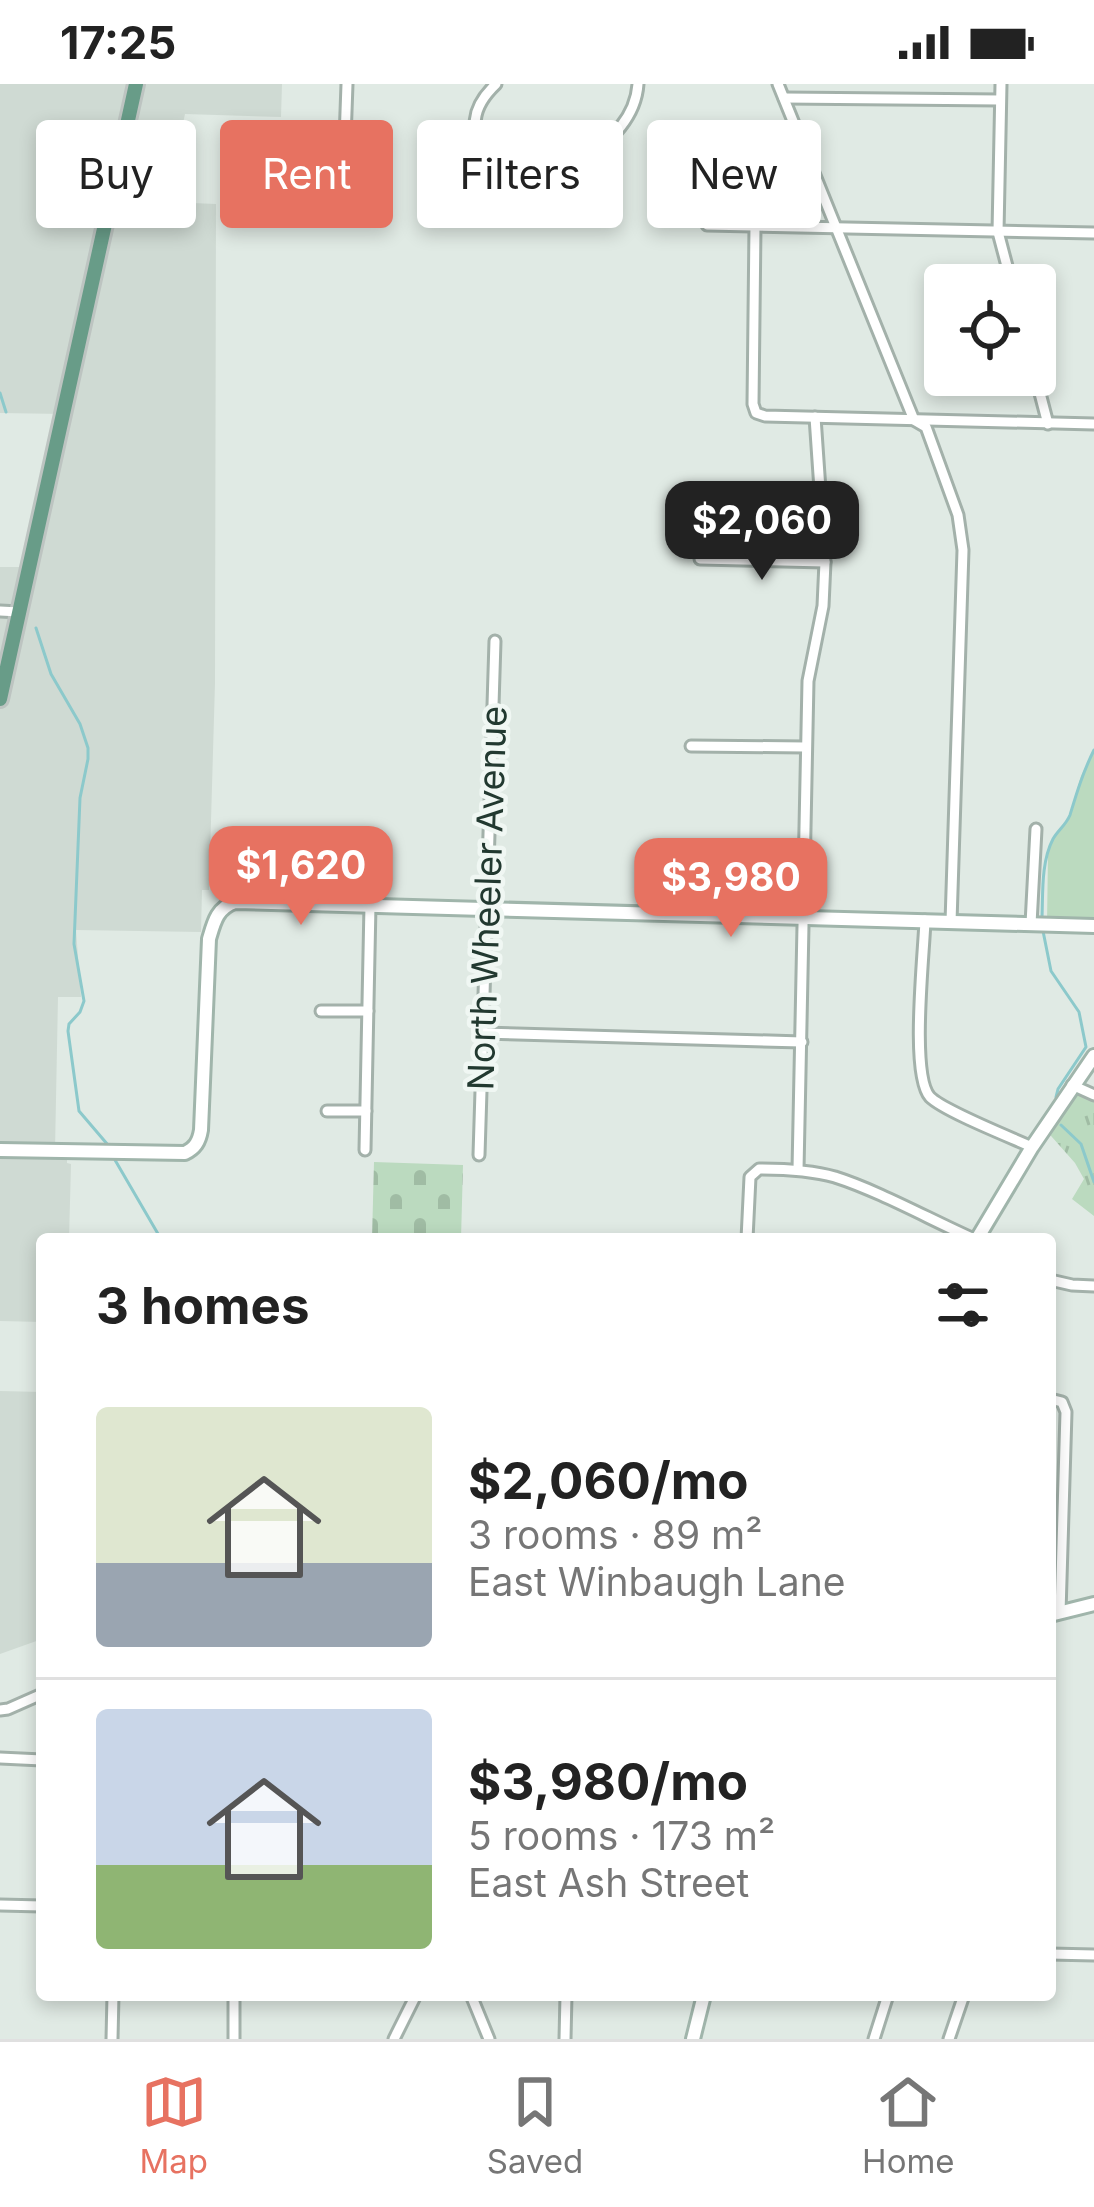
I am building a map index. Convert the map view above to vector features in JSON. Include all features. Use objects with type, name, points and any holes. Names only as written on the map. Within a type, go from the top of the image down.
[{"type":"main road","points":[[0,698],[136,84]]},
{"type":"street","points":[[346,120],[347,84]]},
{"type":"street","points":[[496,84],[475,110],[479,132],[490,146],[508,153],[576,154],[604,142],[628,117],[638,84]]},
{"type":"street","points":[[778,84],[914,420],[926,427],[958,515],[963,550],[951,922]]},
{"type":"street","points":[[1001,84],[998,232],[1006,264]]},
{"type":"street","points":[[784,98],[1000,100]]},
{"type":"street","points":[[755,228],[756,413],[1094,424]]},
{"type":"street","points":[[808,228],[1094,233]]},
{"type":"street","points":[[1041,396],[1048,424]]},
{"type":"street","points":[[798,1170],[805,746],[808,681],[823,606],[825,562],[814,417]]},
{"type":"street","points":[[700,559],[825,562]]},
{"type":"street","points":[[0,611],[19,611]]},
{"type":"street","name":"North Wheeler Avenue","points":[[479,1155],[495,641]]},
{"type":"street","points":[[691,746],[805,746]]},
{"type":"street","points":[[1031,925],[1036,830]]},
{"type":"street","points":[[0,1150],[184,1153],[196,1144],[201,1130],[208,940],[216,916],[236,902],[1094,926]]},
{"type":"street","points":[[364,1150],[370,905]]},
{"type":"street","points":[[925,920],[922,1079],[940,1104],[1031,1147]]},
{"type":"street","points":[[321,1011],[368,1011]]},
{"type":"street","points":[[482,1033],[802,1042]]},
{"type":"street","points":[[980,1233],[1094,1056]]},
{"type":"street","points":[[1072,1085],[1094,1094]]},
{"type":"street","points":[[327,1111],[366,1111]]},
{"type":"street","points":[[747,1233],[749,1185],[759,1169],[798,1170],[844,1181],[962,1233]]},
{"type":"street","points":[[1056,1282],[1094,1286]]},
{"type":"street","points":[[1056,1400],[1066,1412],[1056,1596]]},
{"type":"street","points":[[1056,1614],[1094,1604]]},
{"type":"street","points":[[0,1710],[36,1697]]},
{"type":"street","points":[[0,1759],[36,1760]]},
{"type":"street","points":[[0,1905],[36,1906]]},
{"type":"street","points":[[1056,1954],[1094,1955]]},
{"type":"street","points":[[112,2039],[113,2001]]},
{"type":"street","points":[[234,2001],[234,2039]]},
{"type":"street","points":[[394,2039],[413,2001]]},
{"type":"street","points":[[473,2001],[489,2039]]},
{"type":"street","points":[[565,2039],[566,2001]]},
{"type":"street","points":[[693,2039],[702,2001]]},
{"type":"street","points":[[874,2039],[886,2001]]},
{"type":"street","points":[[949,2039],[962,2001]]},
{"type":"shaded area","points":[[0,84],[282,84],[281,117],[185,114],[184,120],[36,120],[36,228],[196,228],[196,203],[216,204],[215,683],[209,890],[202,890],[201,932],[76,930],[81,997],[58,997],[55,1150],[67,1151],[71,1164],[69,1233],[36,1233],[36,1322],[0,1321],[0,567],[29,567],[63,414],[0,413]]},
{"type":"shaded area","points":[[0,1391],[36,1392],[36,1641],[0,1654]]},
{"type":"green space","points":[[1094,750],[1094,926],[1047,925],[1048,853],[1069,817]]},
{"type":"green space","points":[[1072,1085],[1094,1095],[1094,1216],[1072,1199],[1084,1179],[1044,1128]]},
{"type":"green space","points":[[374,1162],[463,1165],[461,1233],[372,1233]]},
{"type":"waterway","points":[[0,393],[6,412]]},
{"type":"waterway","points":[[36,628],[51,674],[88,748],[80,798],[74,944],[84,1001],[68,1031],[79,1111],[108,1145]]},
{"type":"waterway","points":[[1042,917],[1049,848],[1070,815],[1094,750]]},
{"type":"waterway","points":[[1043,931],[1051,971],[1079,1012],[1086,1047],[1056,1097]]},
{"type":"waterway","points":[[1061,1125],[1081,1144],[1094,1182]]},
{"type":"waterway","points":[[115,1160],[158,1233]]}]
